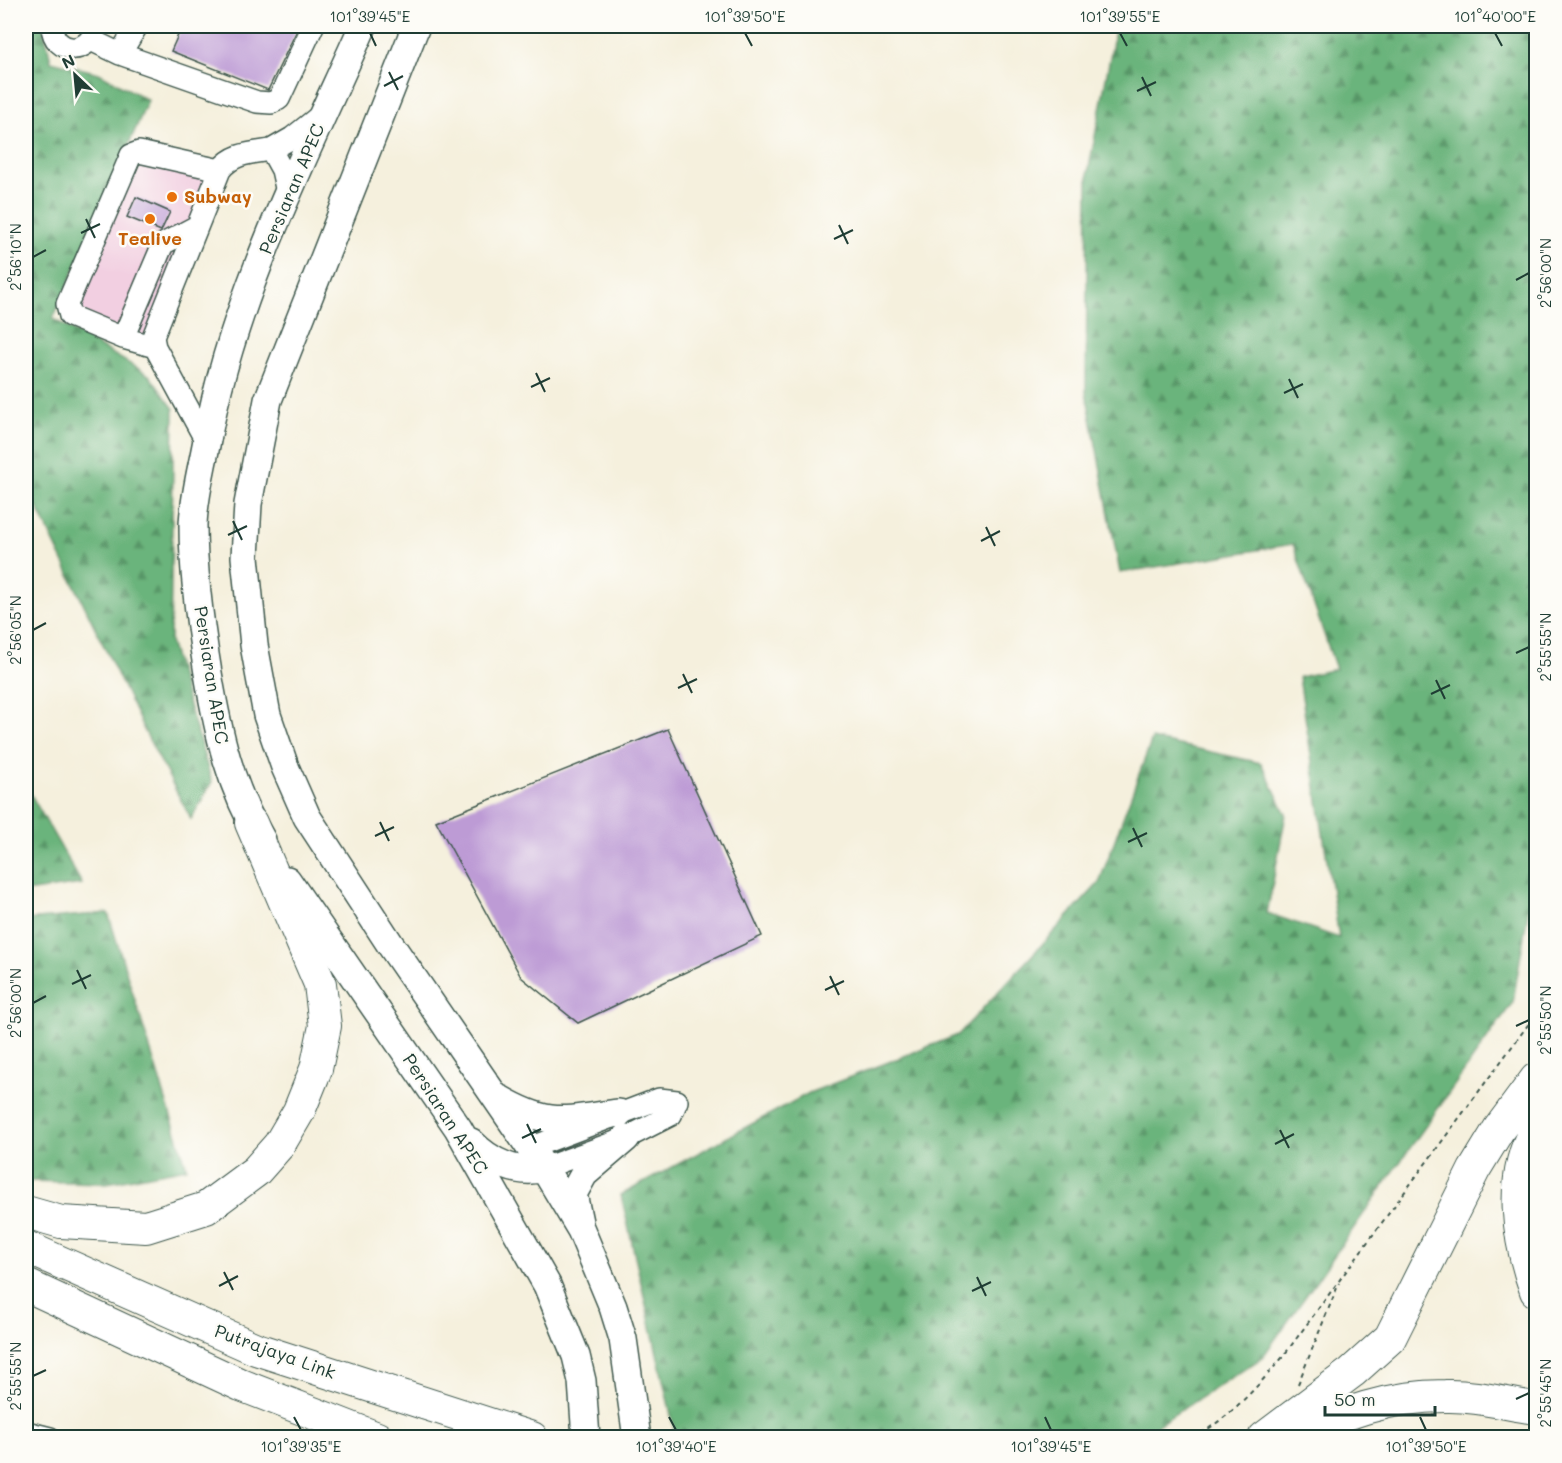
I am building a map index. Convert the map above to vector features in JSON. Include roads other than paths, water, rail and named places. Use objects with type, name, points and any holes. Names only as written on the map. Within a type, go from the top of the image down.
[{"type":"highway","points":[[26,1212],[61,1222],[146,1227],[206,1208],[256,1171],[279,1145],[294,1119],[316,1070],[326,1026],[320,984],[251,823]]},
{"type":"highway","points":[[1264,1437],[1352,1371],[1390,1338],[1474,1170],[1499,1129],[1536,1079]]},
{"type":"highway","points":[[1536,1129],[1522,1164],[1519,1218],[1522,1246],[1536,1291]]},
{"type":"highway","name":"Putrajaya Link","points":[[26,1246],[256,1349],[532,1437]]},
{"type":"highway","points":[[26,1285],[241,1385],[377,1437]]},
{"type":"highway","points":[[1291,1437],[1364,1406],[1408,1399],[1446,1396],[1536,1408]]},
{"type":"main road","name":"Persiaran APEC","points":[[363,26],[324,112],[233,329],[212,408],[197,484],[193,523],[200,613],[220,741],[251,823],[302,904],[458,1128],[547,1285],[576,1356],[582,1381],[586,1437]]},
{"type":"main road","points":[[416,26],[268,400],[248,504],[245,557],[254,645],[267,715],[285,767],[307,817],[390,944],[496,1097],[530,1161],[580,1230],[614,1307],[623,1339],[637,1437]]},
{"type":"main road","points":[[496,1097],[539,1119],[622,1125]]},
{"type":"main road","points":[[580,1230],[573,1194],[584,1174],[622,1125]]},
{"type":"main road","points":[[458,1128],[485,1157],[530,1161]]},
{"type":"main road","points":[[519,1235],[511,1182],[530,1161]]},
{"type":"street","points":[[52,26],[56,40],[66,48],[80,48],[93,33],[120,54],[257,102],[271,104],[279,99],[313,26]]},
{"type":"street","points":[[120,54],[137,26]]},
{"type":"street","points":[[206,441],[155,347],[153,337],[155,328],[220,170],[227,161],[237,156],[271,150],[292,138],[324,112]]},
{"type":"street","points":[[271,150],[282,170],[288,197]]},
{"type":"street","points":[[155,347],[123,338],[70,316],[67,304],[128,159],[139,152],[220,170]]},
{"type":"street","points":[[123,338],[162,244],[197,226]]},
{"type":"street","points":[[530,1161],[622,1125]]},
{"type":"street","points":[[26,1432],[50,1437]]},
{"type":"place","name":"Subway","points":[[172,197]]},
{"type":"place","name":"Tealive","points":[[150,219]]}]
